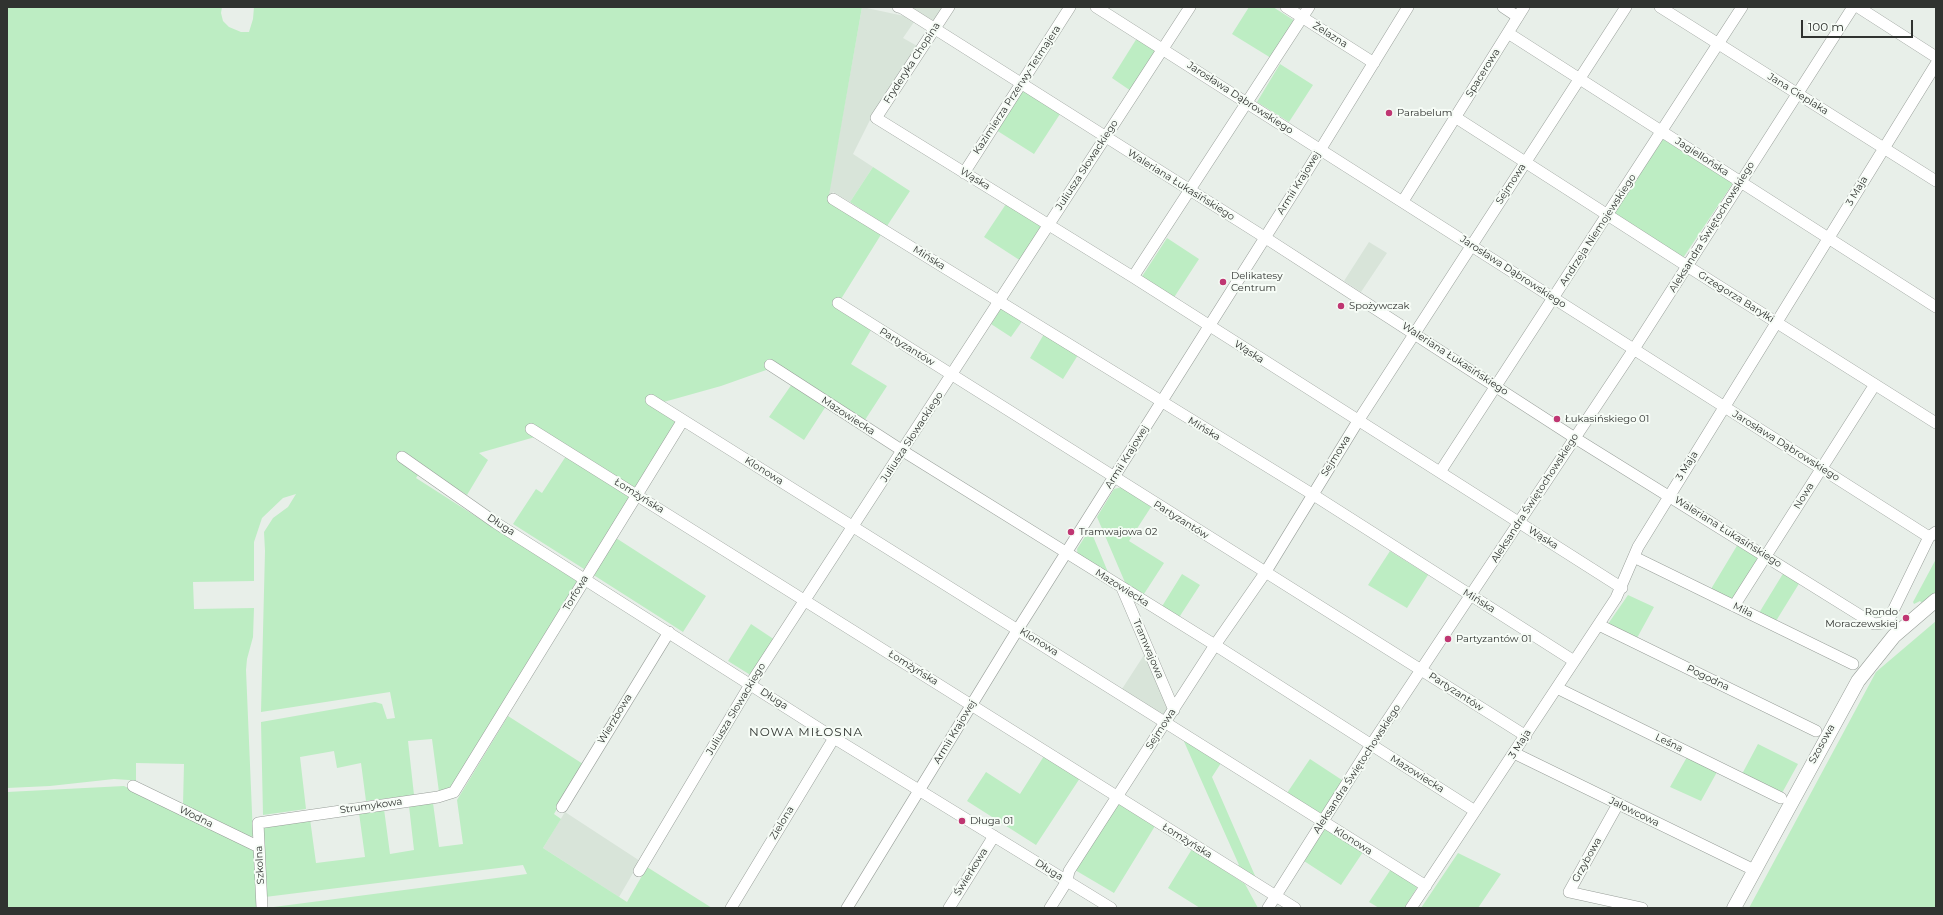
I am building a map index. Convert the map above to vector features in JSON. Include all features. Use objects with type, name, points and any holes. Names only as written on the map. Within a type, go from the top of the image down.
[{"type":"main road","name":"Szosowa","points":[[1734,908],[1858,681],[1894,636],[1936,600]]},
{"type":"street","name":"Waleriana Łukasińskiego","points":[[898,7],[902,8],[1265,238],[1497,386],[1575,438],[1669,495],[1874,624],[1883,623],[1890,616],[1933,534]]},
{"type":"street","name":"Fryderyka Chopina","points":[[876,118],[949,7]]},
{"type":"street","name":"Kazimierza Przerwy-Tetmajera","points":[[964,173],[1070,7]]},
{"type":"street","name":"Jarosława Dąbrowskiego","points":[[1096,7],[1404,201],[1821,468],[1933,534]]},
{"type":"street","name":"Juliusza Słowackiego","points":[[640,871],[751,684],[1190,7]]},
{"type":"street","name":"Żelazna","points":[[1286,7],[1374,62]]},
{"type":"street","points":[[1133,277],[1309,7]]},
{"type":"street","name":"Armii Krajowej","points":[[847,908],[1018,629],[1321,149],[1408,7]]},
{"type":"street","points":[[1503,7],[1521,12]]},
{"type":"street","name":"Sejmowa","points":[[1050,908],[1067,881],[1069,872],[1215,646],[1265,573],[1358,421],[1626,7]]},
{"type":"street","name":"Jana Cieplaka","points":[[1660,7],[1936,181]]},
{"type":"street","name":"Andrzeja Niemojewskiego","points":[[1440,472],[1742,7]]},
{"type":"street","name":"Aleksandra Świętochowskiego","points":[[1268,908],[1371,745],[1634,349],[1853,7]]},
{"type":"street","points":[[1858,7],[1936,57]]},
{"type":"street","name":"Spacerowa","points":[[1404,201],[1521,12]]},
{"type":"street","name":"Jagiellońska","points":[[1508,33],[1936,307]]},
{"type":"street","name":"3 Maja","points":[[1412,908],[1622,588],[1638,547],[1669,495],[1829,239],[1883,147],[1936,64]]},
{"type":"street","name":"Grzegorza Baryłki","points":[[1455,117],[1777,322],[1874,386],[1936,423]]},
{"type":"street","name":"Wąska","points":[[876,118],[1133,277],[1622,588]]},
{"type":"street","name":"Mińska","points":[[833,199],[1312,494],[1574,661]]},
{"type":"street","name":"Partyzantów","points":[[838,303],[1265,573],[1422,669],[1526,736]]},
{"type":"street","name":"Mazowiecka","points":[[770,365],[903,451],[1475,811]]},
{"type":"street","name":"Nowa","points":[[1734,606],[1874,386]]},
{"type":"street","name":"Klonowa","points":[[651,400],[1166,721],[1426,886]]},
{"type":"street","name":"Torfowa","points":[[471,769],[584,579],[683,420]]},
{"type":"street","name":"Łomżyńska","points":[[531,429],[637,494],[1295,908]]},
{"type":"street","name":"Długa","points":[[402,457],[496,522],[584,579],[834,738],[1111,908]]},
{"type":"street","name":"Miła","points":[[1634,557],[1853,664]]},
{"type":"street","name":"Tramwajowa","points":[[1122,588],[1174,710]]},
{"type":"street","name":"Pogodna","points":[[1599,625],[1816,731]]},
{"type":"street","name":"Wierzbowa","points":[[562,807],[669,632]]},
{"type":"street","name":"Leśna","points":[[1557,688],[1781,798]]},
{"type":"street","name":"Zielona","points":[[731,908],[834,738]]},
{"type":"street","name":"Jałowcowa","points":[[1514,753],[1754,870]]},
{"type":"street","name":"Strumykowa","points":[[258,823],[448,795],[454,792],[471,769]]},
{"type":"street","name":"Wodna","points":[[133,786],[259,847]]},
{"type":"street","name":"Grzybowa","points":[[1618,804],[1569,892],[1642,908]]},
{"type":"street","name":"Szkolna","points":[[258,823],[262,908]]},
{"type":"street","name":"Świerkowa","points":[[949,908],[994,836]]},
{"type":"shaded area","points":[[862,7],[904,16],[914,22],[903,38],[919,47],[873,114],[853,154],[873,167],[850,202],[833,192],[827,203]]},
{"type":"shaded area","points":[[910,7],[945,7],[936,23]]},
{"type":"shaded area","points":[[1369,242],[1387,253],[1361,292],[1344,281]]},
{"type":"shaded area","points":[[1144,655],[1147,657],[1168,705],[1166,717],[1122,689]]},
{"type":"shaded area","points":[[565,812],[640,861],[619,897],[543,848]]},
{"type":"green space","points":[[7,7],[222,7],[221,13],[223,21],[229,27],[241,32],[249,32],[253,19],[254,7],[862,7],[828,201],[882,233],[841,299],[871,330],[851,364],[887,386],[865,420],[769,369],[721,386],[653,405],[679,421],[635,489],[535,437],[479,453],[488,460],[467,495],[423,468],[416,478],[577,581],[451,790],[439,792],[432,739],[408,741],[414,795],[366,801],[361,763],[337,768],[334,751],[300,757],[306,809],[263,815],[261,722],[375,702],[382,704],[387,719],[395,718],[390,692],[261,712],[265,551],[264,532],[273,518],[288,507],[296,494],[283,498],[262,518],[254,542],[254,581],[193,582],[194,609],[254,608],[253,637],[247,659],[246,670],[253,836],[249,838],[183,805],[184,764],[136,763],[136,782],[114,779],[50,786],[7,788]]},
{"type":"green space","points":[[1249,7],[1273,7],[1295,21],[1271,58],[1232,34]]},
{"type":"green space","points":[[1137,38],[1156,50],[1131,91],[1112,78]]},
{"type":"green space","points":[[1280,64],[1313,85],[1289,122],[1257,102]]},
{"type":"green space","points":[[1023,90],[1060,114],[1034,154],[996,130]]},
{"type":"green space","points":[[1663,139],[1733,183],[1683,258],[1614,213]]},
{"type":"green space","points":[[873,167],[910,191],[887,226],[850,202]]},
{"type":"green space","points":[[1006,204],[1043,227],[1021,261],[984,237]]},
{"type":"green space","points":[[1167,238],[1199,259],[1173,299],[1141,278]]},
{"type":"green space","points":[[1002,307],[1023,320],[1011,337],[991,324]]},
{"type":"green space","points":[[1044,334],[1078,355],[1063,379],[1030,358]]},
{"type":"green space","points":[[792,384],[826,406],[804,440],[769,417]]},
{"type":"green space","points":[[566,456],[631,497],[584,569],[513,524],[536,489],[542,493]]},
{"type":"green space","points":[[1122,487],[1151,507],[1129,541],[1164,563],[1142,597],[1127,587],[1097,517],[1114,489]]},
{"type":"green space","points":[[1090,529],[1110,577],[1078,556],[1077,549]]},
{"type":"green space","points":[[616,538],[706,596],[683,632],[592,574]]},
{"type":"green space","points":[[1738,544],[1760,559],[1732,600],[1711,589]]},
{"type":"green space","points":[[1390,551],[1428,575],[1407,608],[1368,585]]},
{"type":"green space","points":[[1936,559],[1936,594],[1922,603],[1920,601],[1914,604],[1913,602]]},
{"type":"green space","points":[[1784,572],[1800,582],[1776,621],[1759,613]]},
{"type":"green space","points":[[1182,574],[1200,585],[1178,619],[1161,608]]},
{"type":"green space","points":[[1628,595],[1654,607],[1637,638],[1608,624]]},
{"type":"green space","points":[[1936,621],[1936,908],[1749,908],[1876,672]]},
{"type":"green space","points":[[751,624],[775,640],[752,676],[728,661]]},
{"type":"green space","points":[[508,716],[583,764],[554,814],[561,819],[543,848],[627,902],[647,867],[712,908],[266,908],[527,874],[523,865],[265,897],[263,825],[310,819],[316,863],[365,857],[359,813],[384,809],[390,854],[414,850],[409,806],[433,803],[439,847],[463,844],[457,800]]},
{"type":"green space","points":[[1182,737],[1221,763],[1212,777],[1256,878],[1237,866],[1239,865]]},
{"type":"green space","points":[[1758,744],[1798,764],[1782,793],[1742,774]]},
{"type":"green space","points":[[1044,756],[1080,778],[1036,845],[967,801],[986,772],[1020,794]]},
{"type":"green space","points":[[1687,757],[1717,772],[1701,801],[1670,787]]},
{"type":"green space","points":[[1310,759],[1345,782],[1322,815],[1287,793]]},
{"type":"green space","points":[[124,786],[254,847],[260,908],[7,908],[7,792]]},
{"type":"green space","points":[[1119,803],[1155,826],[1114,893],[1075,870]]},
{"type":"green space","points":[[1325,828],[1363,852],[1341,885],[1304,861]]},
{"type":"green space","points":[[1192,849],[1245,884],[1258,908],[1200,908],[1168,888]]},
{"type":"green space","points":[[1458,853],[1501,874],[1478,908],[1421,908]]},
{"type":"green space","points":[[1391,869],[1418,886],[1404,908],[1379,908],[1369,902]]},
{"type":"place","name":"Parabelum","points":[[1389,113]]},
{"type":"place","name":"Delikatesy Centrum","points":[[1223,282]]},
{"type":"place","name":"Spożywczak","points":[[1341,306]]},
{"type":"place","name":"Łukasińskiego 01","points":[[1557,419]]},
{"type":"place","name":"Tramwajowa 02","points":[[1071,532]]},
{"type":"place","name":"Rondo Moraczewskiej","points":[[1906,618]]},
{"type":"place","name":"Partyzantów 01","points":[[1448,639]]},
{"type":"place","name":"Długa 01","points":[[962,821]]},
{"type":"district","name":"NOWA MIŁOSNA","points":[[806,732]]}]
